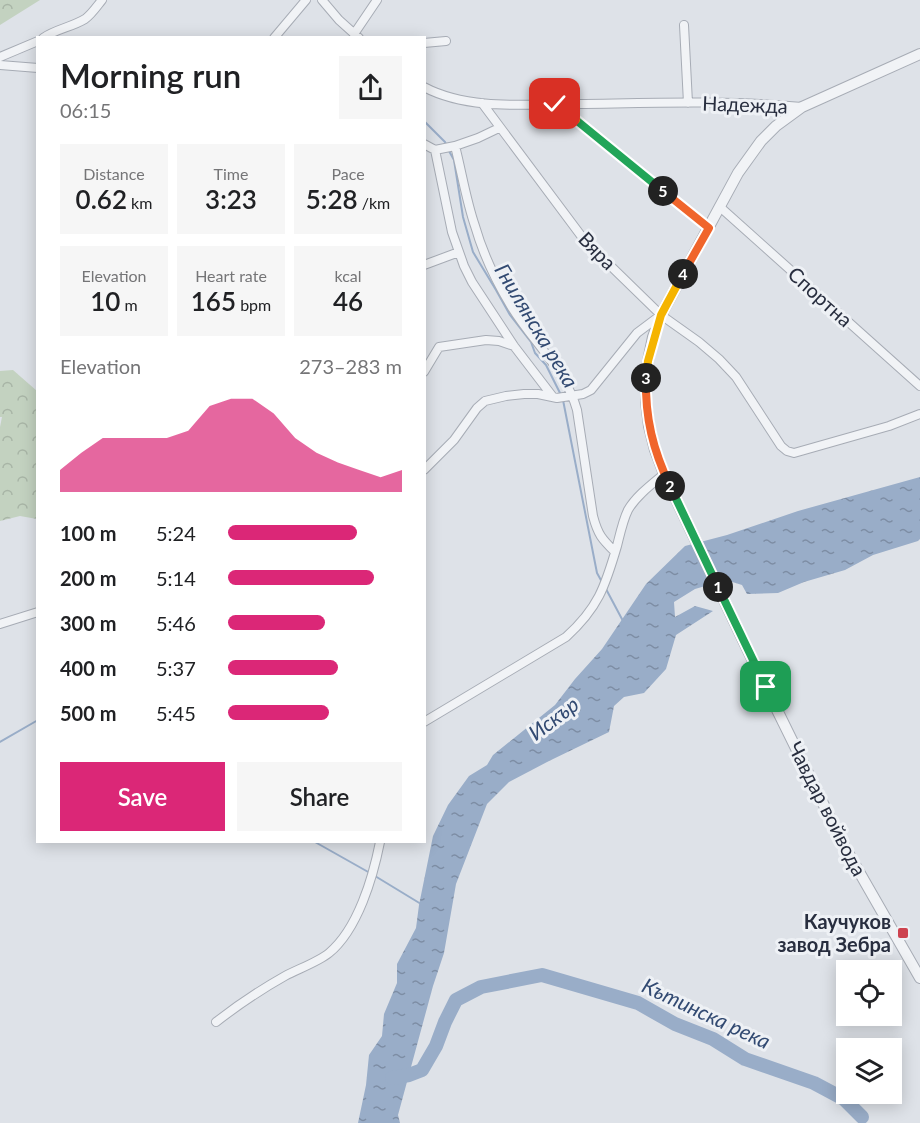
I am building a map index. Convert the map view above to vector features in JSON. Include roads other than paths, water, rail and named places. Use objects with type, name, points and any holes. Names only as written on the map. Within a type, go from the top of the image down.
[{"type":"street","points":[[46,36],[88,17],[102,0]]},
{"type":"street","points":[[276,36],[306,0]]},
{"type":"street","points":[[322,0],[357,36],[377,0]]},
{"type":"street","name":"Надежда","points":[[684,25],[688,103]]},
{"type":"street","points":[[426,43],[446,41]]},
{"type":"street","points":[[0,57],[36,42]]},
{"type":"street","name":"Чавдар войвода","points":[[920,54],[802,107],[776,126],[761,141],[738,173],[661,315],[645,378],[649,426],[664,474],[842,842],[920,978]]},
{"type":"street","points":[[0,65],[36,68]]},
{"type":"street","name":"Надежда","points":[[426,88],[437,94],[482,103],[773,104],[802,107]]},
{"type":"street","name":"Вяра","points":[[482,103],[585,241],[661,315],[719,359],[736,377],[781,446],[788,451],[794,453],[889,426],[920,414]]},
{"type":"street","points":[[555,104],[709,228]]},
{"type":"street","points":[[426,145],[438,149],[453,146],[499,128]]},
{"type":"street","points":[[453,146],[474,224],[493,272],[512,307],[556,369],[577,410],[597,531],[615,552]]},
{"type":"street","points":[[438,149],[452,232],[472,282],[514,346],[555,398]]},
{"type":"street","name":"Спортна","points":[[720,207],[920,386]]},
{"type":"street","points":[[426,264],[459,252]]},
{"type":"street","points":[[426,468],[454,440],[477,408],[485,401],[524,394],[555,398],[583,394],[591,390],[637,333],[661,315]]},
{"type":"street","points":[[426,369],[439,346],[486,340],[514,346]]},
{"type":"street","points":[[426,721],[566,637],[581,623],[595,606],[603,590],[628,510],[664,474]]},
{"type":"street","points":[[0,624],[36,613]]},
{"type":"street","points":[[216,1022],[266,987],[328,954],[338,945],[357,914],[369,885],[380,843]]},
{"type":"water","name":"Искър","points":[[920,477],[920,539],[918,541],[873,555],[845,570],[804,582],[778,593],[747,594],[742,585],[726,580],[695,589],[674,602],[675,617],[695,606],[713,611],[676,635],[666,669],[644,693],[624,697],[614,706],[609,732],[509,782],[487,804],[456,884],[444,953],[398,1115],[400,1123],[358,1123],[366,1085],[369,1055],[382,1036],[384,1014],[397,983],[397,964],[416,928],[433,836],[448,805],[469,776],[487,765],[493,755],[555,705],[602,649],[646,584],[685,546]]},
{"type":"waterway","name":"Гнилянска река","points":[[426,123],[447,146]]},
{"type":"waterway","name":"Гнилянска река","points":[[449,151],[454,160],[463,217],[473,252],[510,315],[531,342],[535,353],[546,365],[561,395]]},
{"type":"waterway","name":"Гнилянска река","points":[[563,400],[597,573],[602,582]]},
{"type":"waterway","name":"Гнилянска река","points":[[606,589],[623,621]]},
{"type":"waterway","points":[[0,742],[36,721]]},
{"type":"waterway","points":[[317,843],[370,873]]},
{"type":"waterway","points":[[375,876],[421,904]]},
{"type":"waterway","name":"Кътинска река","points":[[392,1078],[422,1070],[436,1046],[456,1000],[481,987],[542,975],[638,1003],[675,1024],[713,1039],[745,1059],[814,1083],[844,1099],[862,1117]]},
{"type":"place","name":"Каучуков завод Зебра","points":[[903,933]]}]
